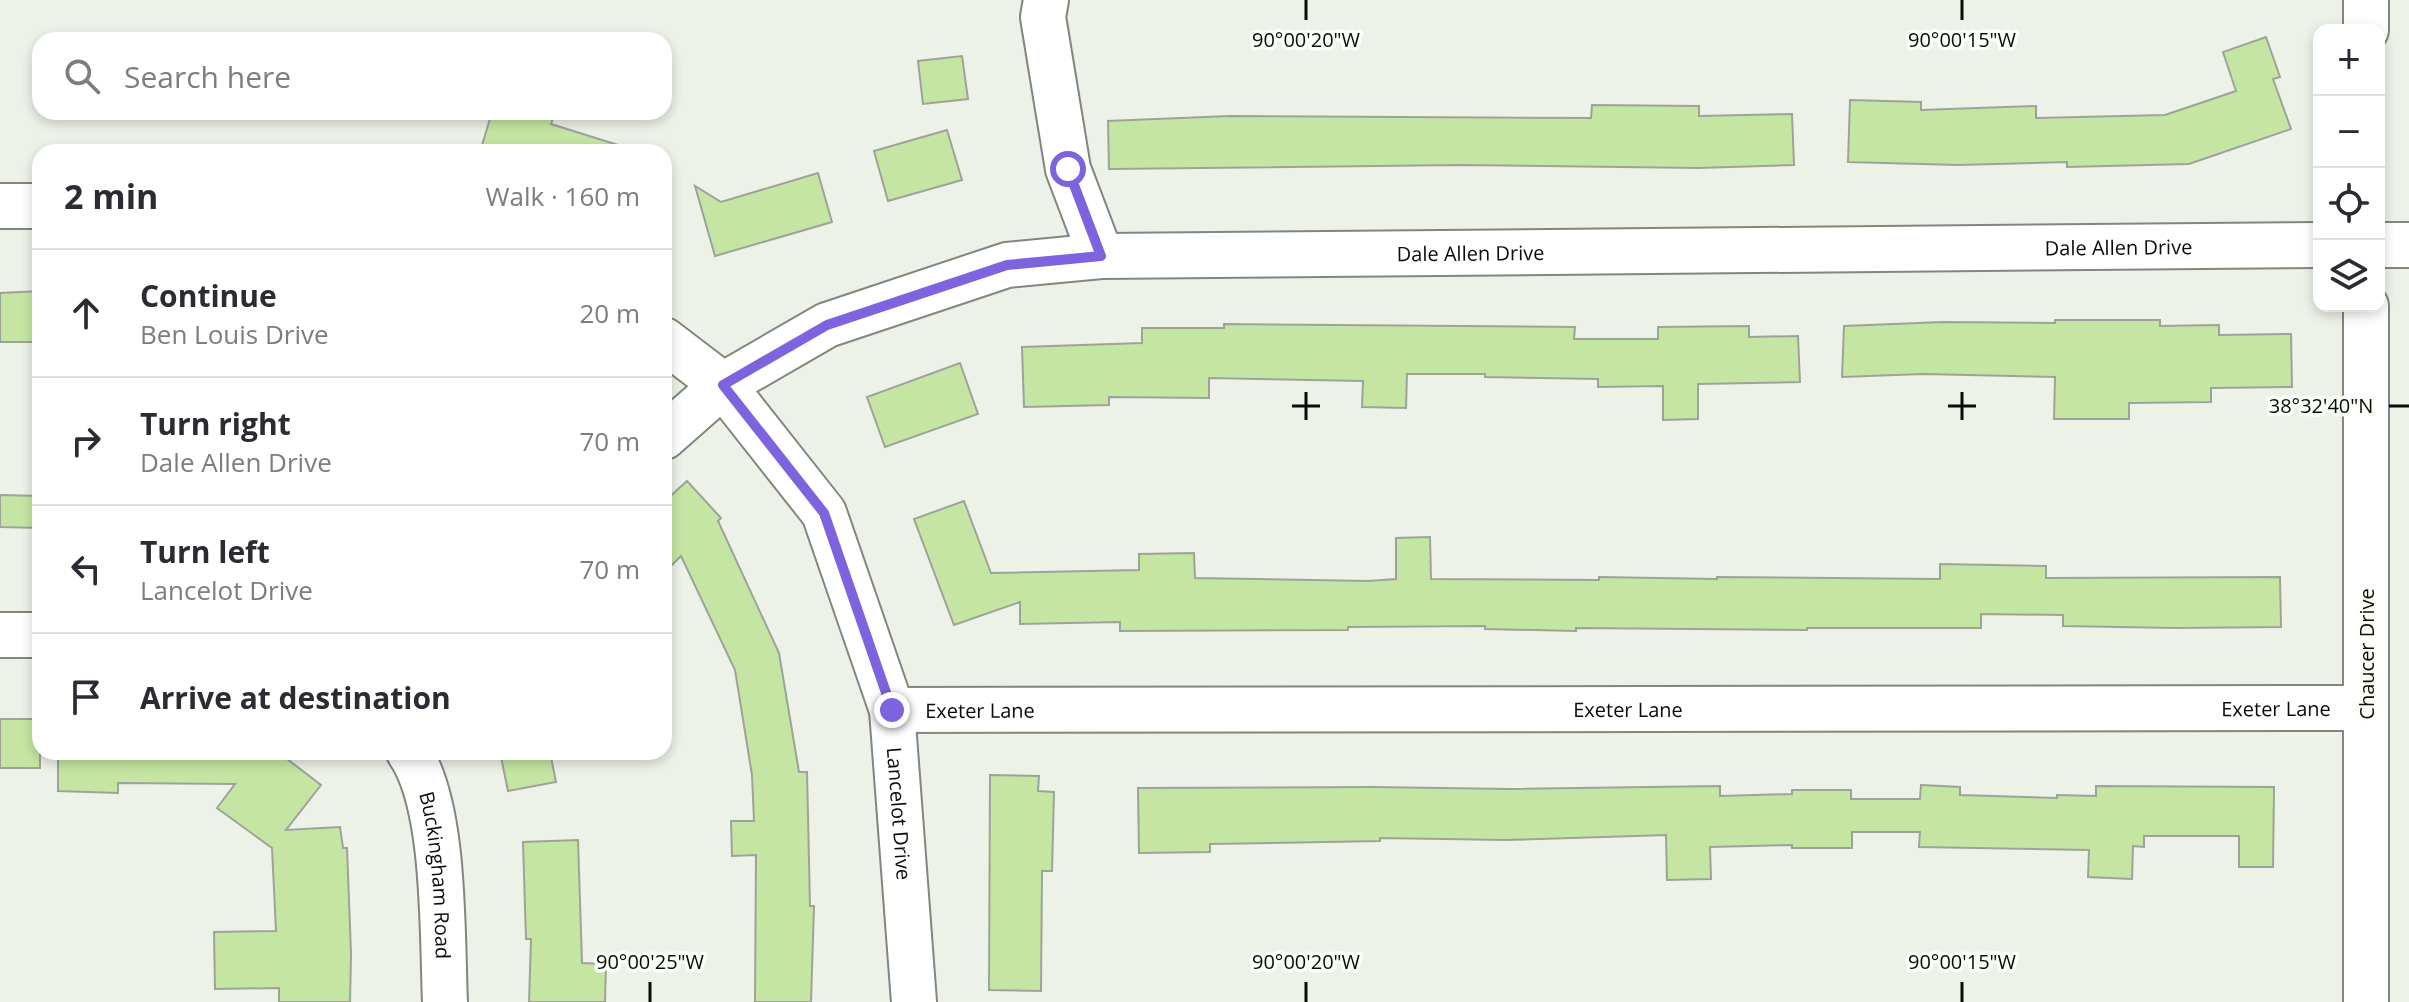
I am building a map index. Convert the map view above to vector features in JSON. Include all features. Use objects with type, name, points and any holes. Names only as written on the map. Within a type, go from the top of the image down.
[{"type":"street","points":[[1046,0],[1043,17],[1068,169],[1101,256]]},
{"type":"street","points":[[2366,0],[2366,24]]},
{"type":"street","points":[[0,206],[32,206]]},
{"type":"street","name":"Dale Allen Drive","points":[[672,430],[723,385],[827,325],[1007,265],[1101,256],[2313,245]]},
{"type":"street","points":[[2385,245],[2409,245]]},
{"type":"street","name":"Chaucer Drive","points":[[2366,312],[2366,1002]]},
{"type":"street","points":[[672,346],[723,385]]},
{"type":"street","name":"Lancelot Drive","points":[[723,385],[824,513],[892,710],[914,1002]]},
{"type":"street","points":[[0,635],[32,635]]},
{"type":"street","name":"Exeter Lane","points":[[892,710],[2366,708]]},
{"type":"street","name":"Buckingham Road","points":[[414,760],[419,767],[438,846],[445,1002]]},
{"type":"building","points":[[2266,37],[2280,77],[2273,79],[2291,129],[2189,164],[2067,167],[2067,162],[1958,165],[1848,162],[1850,100],[1921,102],[1921,110],[2036,106],[2036,118],[2165,115],[2236,91],[2223,52]]},
{"type":"building","points":[[962,56],[968,99],[923,104],[918,61]]},
{"type":"building","points":[[1592,105],[1699,106],[1699,116],[1792,114],[1794,165],[1698,168],[1460,165],[1109,169],[1108,121],[1230,116],[1591,118]]},
{"type":"building","points":[[490,120],[552,120],[551,124],[615,144],[482,144]]},
{"type":"building","points":[[947,130],[962,180],[888,201],[874,151]]},
{"type":"building","points":[[818,173],[832,222],[715,256],[695,186],[721,202]]},
{"type":"building","points":[[32,291],[32,342],[0,342],[0,293]]},
{"type":"building","points":[[2055,320],[2160,320],[2160,326],[2219,325],[2219,335],[2291,334],[2292,387],[2211,388],[2211,402],[2129,403],[2129,419],[2054,419],[2055,377],[1923,374],[1842,377],[1844,326],[1943,322],[2055,323]]},
{"type":"building","points":[[1224,324],[1575,327],[1574,339],[1658,339],[1658,327],[1749,326],[1749,337],[1798,336],[1800,382],[1698,384],[1698,419],[1663,420],[1663,386],[1598,387],[1598,379],[1485,377],[1485,374],[1407,374],[1406,408],[1362,407],[1363,381],[1209,378],[1209,398],[1109,397],[1109,405],[1024,407],[1022,347],[1142,343],[1142,328],[1224,328]]},
{"type":"building","points":[[960,363],[978,414],[885,447],[867,397]]},
{"type":"building","points":[[687,481],[721,518],[718,521],[779,653],[799,772],[807,772],[810,906],[814,906],[811,1002],[755,1002],[756,855],[732,856],[731,821],[754,821],[752,775],[735,670],[681,556],[672,565],[672,495]]},
{"type":"building","points":[[0,495],[32,496],[32,528],[0,527]]},
{"type":"building","points":[[964,501],[991,573],[1139,570],[1139,554],[1194,553],[1195,578],[1396,579],[1396,538],[1430,537],[1431,579],[1940,579],[1940,564],[2046,566],[2046,578],[2280,577],[2281,627],[2063,626],[2063,615],[1981,614],[1981,628],[1576,628],[1576,631],[1485,629],[1485,626],[1120,631],[1120,622],[1020,624],[1020,602],[954,625],[914,519]]},
{"type":"building","points":[[0,719],[32,719],[32,760],[40,760],[40,768],[0,768]]},
{"type":"building","points":[[58,760],[288,760],[321,785],[286,830],[340,827],[343,848],[347,848],[350,1002],[279,1002],[279,988],[215,989],[214,932],[276,931],[272,848],[217,808],[235,784],[118,783],[118,793],[58,791]]},
{"type":"building","points":[[502,760],[552,760],[556,782],[508,791]]},
{"type":"building","points":[[990,775],[1039,776],[1038,791],[1054,792],[1052,871],[1042,871],[1041,991],[989,990]]},
{"type":"building","points":[[1921,785],[1960,787],[1960,795],[2057,798],[2057,795],[2096,796],[2096,786],[2274,787],[2273,867],[2239,867],[2239,836],[2144,836],[2144,847],[2133,846],[2132,879],[2088,877],[2089,850],[1919,847],[1920,832],[1852,832],[1852,848],[1792,848],[1792,845],[1710,847],[1711,879],[1667,880],[1666,835],[1506,840],[1380,838],[1380,841],[1210,844],[1210,852],[1139,853],[1138,788],[1720,786],[1720,796],[1792,794],[1792,790],[1851,790],[1851,799],[1920,799]]},
{"type":"building","points":[[578,840],[582,963],[606,964],[605,1002],[529,1002],[531,939],[526,939],[523,842]]},
{"type":"route","points":[[892,710],[824,513],[723,385],[827,325],[1007,265],[1101,256],[1068,169]]}]
